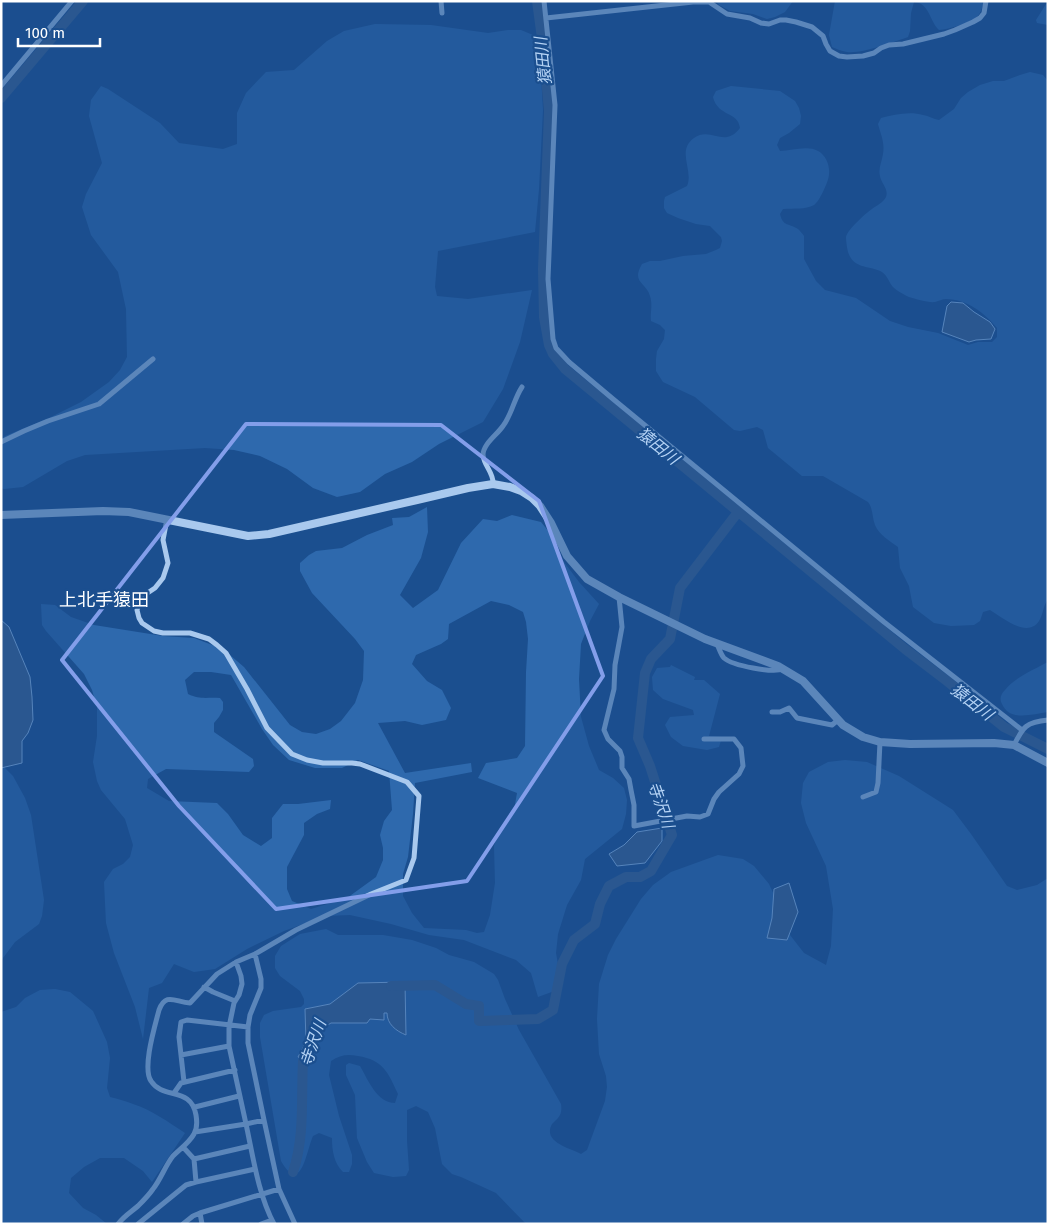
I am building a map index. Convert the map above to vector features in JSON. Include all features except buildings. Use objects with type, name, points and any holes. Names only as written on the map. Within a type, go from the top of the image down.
[{"type":"street","points":[[1,86],[72,1]]},
{"type":"street","points":[[441,1],[442,12]]},
{"type":"street","points":[[544,1],[555,105],[548,280],[553,339],[556,348],[569,362],[884,622],[1048,762]]},
{"type":"street","points":[[546,18],[709,2],[727,14],[750,18],[761,23],[769,24],[786,20],[812,27],[823,36],[830,51],[839,56],[863,56],[874,53],[889,45],[903,44],[944,34],[973,22],[984,13],[986,1]]},
{"type":"street","points":[[1,442],[48,421],[99,404],[153,359]]},
{"type":"street","points":[[493,484],[494,478],[484,460],[483,452],[485,446],[504,425],[522,387]]},
{"type":"street","points":[[1,514],[129,512],[248,536],[269,534],[468,488],[493,484],[510,487],[521,491],[540,506],[567,556],[587,579],[619,598],[705,639],[778,666],[803,681],[843,725],[863,737],[880,742],[910,744],[994,743],[1019,736],[1034,721],[1048,720]]},
{"type":"street","points":[[118,1224],[154,1188],[172,1158],[195,1132],[197,1118],[194,1107],[186,1098],[158,1088],[151,1082],[148,1075],[148,1060],[162,1003],[167,999],[190,1003],[217,974],[236,962],[296,930],[378,891],[406,880],[414,858],[419,796],[407,782],[368,766],[352,763],[323,763],[307,760],[292,754],[267,728],[226,653],[217,645],[209,639],[190,633],[163,633],[154,631],[142,624],[137,610],[139,603],[163,578],[168,563],[163,540],[167,519]]},
{"type":"street","points":[[619,598],[622,627],[614,689],[604,730],[608,739],[620,751],[622,757],[622,768],[632,790],[634,826],[708,814],[719,792],[739,774],[743,766],[741,748],[734,739],[704,739]]},
{"type":"street","points":[[717,644],[723,657],[730,662],[778,671],[783,669]]},
{"type":"street","points":[[772,712],[780,712],[789,708],[797,718],[832,725],[838,720]]},
{"type":"street","points":[[863,797],[876,792],[880,742]]},
{"type":"street","points":[[254,954],[261,979],[261,988],[250,1015],[248,1043],[280,1188],[294,1224]]},
{"type":"street","points":[[236,962],[242,984],[235,1001],[229,1025],[229,1046],[255,1169],[273,1222],[262,1224]]},
{"type":"street","points":[[204,986],[235,1001]]},
{"type":"street","points":[[184,1082],[179,1037],[181,1022],[187,1020],[248,1027]]},
{"type":"street","points":[[182,1055],[229,1046]]},
{"type":"street","points":[[174,1093],[181,1083],[234,1070]]},
{"type":"street","points":[[194,1107],[239,1096]]},
{"type":"street","points":[[195,1132],[264,1120]]},
{"type":"street","points":[[194,1159],[250,1146]]},
{"type":"street","points":[[183,1147],[194,1159],[196,1182]]},
{"type":"street","points":[[138,1224],[186,1185],[255,1169]]},
{"type":"street","points":[[183,1224],[200,1213],[280,1188]]},
{"type":"street","points":[[200,1213],[202,1224]]},
{"type":"highlighted area","points":[[246,424],[441,425],[539,501],[603,676],[467,881],[276,909],[179,806],[62,660]]},
{"type":"shaded area","points":[[716,1],[793,1],[785,12],[767,19],[753,14],[730,11],[719,5]]},
{"type":"shaded area","points":[[835,1],[984,1],[980,13],[975,19],[939,30],[923,5],[914,2],[908,37],[878,47],[845,52],[832,47],[829,35]]},
{"type":"shaded area","points":[[1048,1],[1048,25],[1037,23],[1036,20]]},
{"type":"shaded area","points":[[375,24],[431,25],[488,33],[521,30],[533,35],[539,43],[543,110],[535,232],[438,251],[435,287],[437,296],[468,299],[532,290],[520,342],[503,389],[483,422],[439,444],[412,462],[385,474],[360,492],[337,497],[313,488],[287,469],[260,456],[234,450],[205,448],[85,455],[67,461],[23,487],[1,488],[1,440],[5,436],[49,418],[81,402],[109,382],[120,370],[127,357],[126,309],[118,272],[91,235],[82,207],[86,194],[102,163],[89,116],[91,100],[101,86],[160,123],[179,143],[223,149],[237,144],[237,113],[246,93],[266,72],[294,70],[327,41],[344,31]]},
{"type":"shaded area","points":[[1030,72],[1043,75],[1048,81],[1048,599],[1039,621],[1034,626],[1028,628],[1014,625],[990,610],[983,612],[980,621],[974,625],[951,626],[934,623],[913,607],[909,586],[900,568],[898,547],[885,538],[877,529],[868,502],[823,476],[802,476],[768,448],[763,430],[757,427],[740,431],[734,430],[695,397],[663,382],[656,371],[656,359],[657,351],[664,339],[665,330],[660,325],[651,321],[650,296],[640,282],[638,275],[642,264],[650,261],[706,254],[720,248],[721,237],[710,226],[678,218],[667,213],[664,208],[665,197],[687,186],[689,174],[686,149],[689,143],[694,138],[706,134],[728,137],[740,128],[736,119],[719,108],[713,97],[716,91],[731,86],[780,91],[795,101],[801,116],[800,124],[780,138],[777,145],[780,151],[804,148],[814,149],[823,155],[829,168],[827,181],[821,196],[814,205],[807,208],[783,209],[780,214],[785,223],[798,229],[804,236],[804,259],[816,281],[825,290],[856,298],[890,321],[938,333],[968,345],[978,342],[992,342],[997,337],[997,328],[981,312],[961,301],[945,299],[929,302],[903,294],[893,287],[882,272],[854,262],[848,252],[846,237],[857,222],[882,202],[887,194],[880,173],[883,146],[878,124],[881,118],[912,113],[939,120],[954,109],[961,98],[968,92],[980,85],[993,81],[1004,81]]},
{"type":"shaded area","points":[[427,507],[428,532],[421,558],[400,595],[413,608],[438,590],[461,543],[483,519],[497,521],[512,515],[541,522],[550,533],[561,558],[599,604],[581,644],[579,679],[581,717],[589,746],[599,770],[613,778],[624,788],[627,800],[626,814],[622,829],[585,859],[581,880],[567,905],[558,934],[556,953],[560,976],[557,990],[538,997],[531,973],[516,960],[464,940],[429,935],[350,915],[325,916],[284,931],[247,949],[215,969],[194,972],[174,964],[162,983],[149,988],[143,1039],[135,1007],[114,953],[106,923],[104,882],[113,869],[123,864],[130,857],[133,845],[125,819],[101,790],[97,781],[93,762],[97,736],[97,707],[92,690],[84,674],[42,625],[41,604],[55,605],[71,617],[94,625],[163,636],[194,638],[223,649],[244,667],[290,725],[302,732],[316,734],[330,729],[341,721],[355,703],[363,680],[364,651],[312,593],[300,571],[300,563],[316,551],[342,548],[367,535],[393,525],[392,518],[409,517]],"holes":[[[491,601],[509,605],[523,612],[528,639],[525,746],[517,758],[486,763],[478,778],[517,793],[514,810],[500,828],[494,846],[495,883],[490,915],[484,932],[424,928],[412,913],[403,896],[403,874],[408,857],[415,783],[472,772],[471,763],[405,773],[378,723],[405,721],[422,725],[446,720],[451,708],[442,690],[427,681],[412,664],[416,655],[448,639],[449,624]],[[194,672],[231,675],[262,729],[273,745],[289,760],[315,768],[342,768],[358,760],[389,771],[392,810],[384,821],[380,835],[383,860],[376,877],[347,898],[311,909],[292,901],[287,889],[287,867],[304,835],[304,823],[317,814],[330,809],[331,800],[283,804],[272,818],[272,838],[261,846],[243,835],[228,814],[217,803],[169,801],[147,788],[148,779],[166,769],[249,772],[254,766],[253,759],[214,732],[214,723],[223,710],[223,702],[220,698],[200,698],[188,694],[185,680]]]},
{"type":"shaded area","points":[[1048,662],[1048,712],[1022,716],[1006,710],[1002,704],[1001,697],[1009,686],[1019,678]]},
{"type":"shaded area","points":[[671,665],[695,677],[694,680],[704,680],[720,694],[709,736],[722,737],[719,747],[707,750],[683,746],[671,737],[665,725],[670,717],[694,715],[693,710],[663,699],[653,690],[652,677],[657,668],[670,667]]},
{"type":"shaded area","points":[[845,760],[867,762],[899,776],[953,810],[1007,886],[1017,890],[1037,885],[1048,878],[1048,1224],[526,1224],[496,1193],[452,1174],[442,1164],[435,1128],[428,1112],[416,1106],[407,1110],[409,1170],[406,1176],[393,1177],[374,1173],[357,1138],[355,1095],[346,1075],[346,1065],[349,1063],[360,1066],[374,1090],[383,1099],[395,1103],[398,1094],[384,1068],[366,1058],[350,1055],[341,1056],[331,1061],[329,1075],[339,1116],[352,1155],[352,1164],[349,1172],[343,1172],[337,1165],[333,1152],[332,1138],[319,1133],[313,1136],[302,1168],[298,1173],[293,1174],[288,1171],[281,1161],[260,1037],[260,1023],[264,1015],[273,1011],[301,1007],[304,1004],[300,991],[280,976],[275,968],[275,956],[281,946],[300,934],[326,929],[338,935],[383,935],[412,940],[436,948],[449,955],[474,962],[494,974],[519,1030],[561,1104],[561,1113],[552,1124],[551,1135],[559,1144],[581,1154],[587,1150],[605,1101],[607,1087],[606,1076],[599,1054],[597,1019],[599,984],[608,955],[616,939],[641,899],[653,885],[671,872],[718,855],[743,859],[754,866],[769,884],[790,935],[804,953],[826,965],[831,946],[833,909],[826,866],[806,823],[801,803],[803,783],[809,772],[828,762]]},
{"type":"shaded area","points":[[1,764],[13,776],[25,798],[31,815],[44,900],[39,924],[15,942],[1,963]]},
{"type":"shaded area","points":[[55,989],[70,992],[93,1011],[107,1042],[110,1058],[107,1088],[110,1097],[147,1110],[185,1133],[152,1182],[143,1171],[124,1158],[100,1158],[84,1167],[71,1178],[69,1193],[83,1208],[107,1224],[1,1224],[1,1012],[16,1007],[25,998],[40,990]]},
{"type":"water","points":[[951,302],[963,303],[990,322],[995,329],[991,339],[969,342],[942,332],[947,306]]},
{"type":"water","points":[[1,620],[9,627],[30,677],[33,720],[28,733],[22,741],[22,763],[1,768]]},
{"type":"water","points":[[662,828],[662,841],[645,863],[617,866],[609,854],[624,845],[637,832]]},
{"type":"water","points":[[789,883],[798,912],[787,940],[767,938],[772,918],[774,889]]},
{"type":"water","points":[[405,982],[406,1035],[393,1027],[387,1017],[387,1013],[384,1013],[384,1020],[370,1019],[367,1023],[331,1023],[323,1028],[307,1061],[298,1057],[306,1042],[305,1009],[330,1004],[358,983]]},
{"type":"waterway","name":"猿田川","points":[[1,98],[83,1]]},
{"type":"waterway","name":"猿田川","points":[[537,1],[549,111],[543,269],[544,317],[549,345],[553,354],[565,369],[905,649],[1004,727],[1048,749]]},
{"type":"waterway","name":"寺沢川","points":[[391,986],[435,985],[466,1004],[479,1006],[479,1021],[538,1019],[553,1010],[562,964],[574,940],[595,924],[600,904],[609,886],[626,877],[640,877],[651,871],[672,835],[650,766],[638,738],[645,673],[651,659],[670,639],[680,588],[738,512]]},
{"type":"waterway","name":"寺沢川","points":[[293,1172],[301,1131],[303,1061],[308,1048]]},
{"type":"district","name":"上北手猿田","points":[[104,600]]}]
